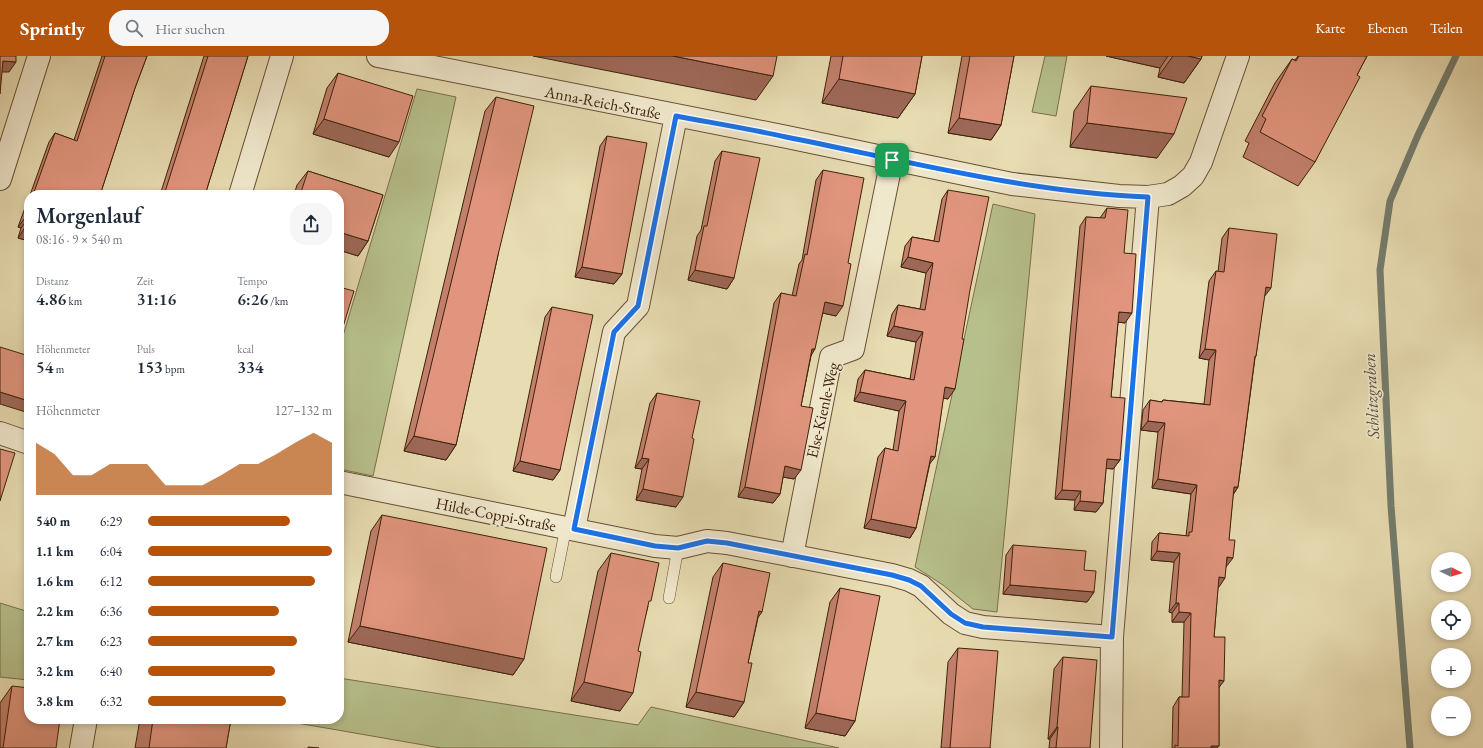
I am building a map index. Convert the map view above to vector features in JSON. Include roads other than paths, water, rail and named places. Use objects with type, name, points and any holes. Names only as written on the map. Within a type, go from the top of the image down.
[{"type":"street","points":[[0,179],[39,56]]},
{"type":"street","points":[[242,190],[282,56]]},
{"type":"street","name":"Anna-Reich-Straße","points":[[378,56],[439,62],[676,116],[787,137],[1012,184],[1119,196],[1148,197],[1168,194],[1182,186],[1193,176],[1201,162],[1238,56]]},
{"type":"street","points":[[570,528],[614,332],[638,306],[676,116]]},
{"type":"street","name":"Else-Kienle-Weg","points":[[792,556],[831,357],[853,349],[892,160]]},
{"type":"street","points":[[1111,748],[1112,637],[1148,197]]},
{"type":"street","points":[[0,433],[24,441]]},
{"type":"street","name":"Hilde-Coppi-Straße","points":[[344,483],[655,546],[678,548],[707,541],[727,543],[892,575],[909,580],[921,586],[951,614],[965,623],[983,627],[1112,637]]},
{"type":"street","points":[[81,748],[85,724]]},
{"type":"lane","points":[[556,577],[570,528]]},
{"type":"lane","points":[[669,598],[678,548]]},
{"type":"waterway","name":"Schlitzgraben","points":[[1410,748],[1391,506],[1380,270],[1390,201],[1418,135],[1456,56]]}]
